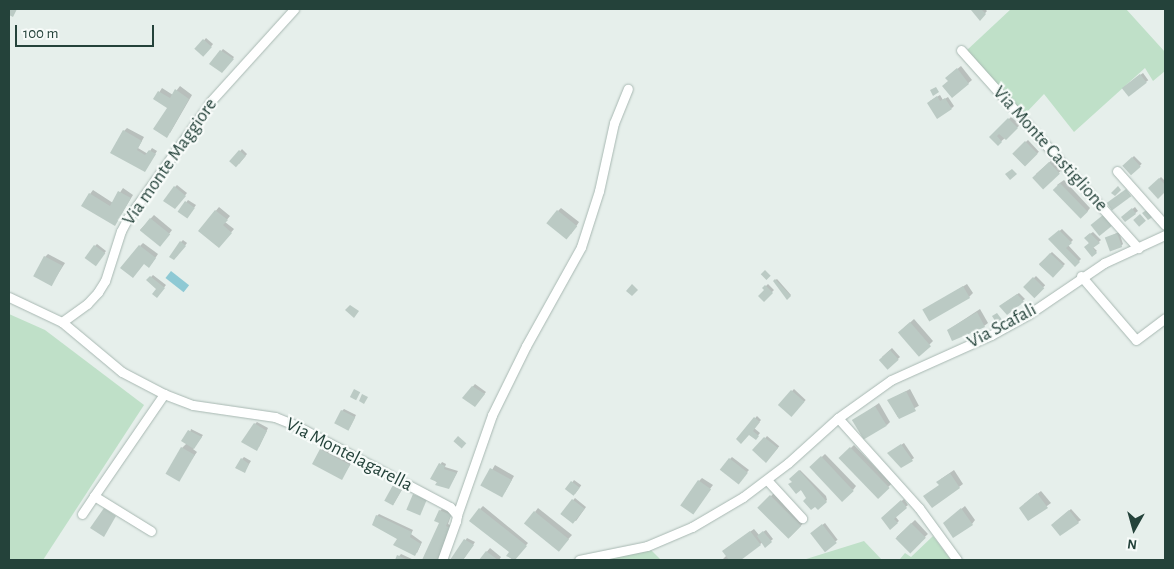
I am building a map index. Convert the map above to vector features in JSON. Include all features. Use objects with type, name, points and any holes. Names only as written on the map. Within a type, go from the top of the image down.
[{"type":"street","name":"Via monte Maggiore","points":[[62,322],[87,304],[98,292],[105,281],[121,231],[128,218],[211,101],[294,9]]},
{"type":"street","name":"Via Monte Castiglione","points":[[961,50],[1138,248]]},
{"type":"street","points":[[442,560],[492,415],[526,346],[581,247],[599,191],[614,123],[628,89]]},
{"type":"street","points":[[1117,171],[1165,225]]},
{"type":"street","name":"Via Scafali","points":[[579,560],[647,546],[692,527],[743,497],[788,464],[838,418],[891,380],[999,331],[1029,314],[1081,276],[1165,234]]},
{"type":"street","points":[[1081,276],[1136,340],[1165,318]]},
{"type":"street","name":"Via Montelagarella","points":[[9,297],[62,322],[122,372],[164,394],[193,405],[275,417],[297,426],[450,507],[457,515]]},
{"type":"street","points":[[82,514],[164,394]]},
{"type":"street","points":[[838,418],[919,508],[957,560]]},
{"type":"street","points":[[766,480],[802,518]]},
{"type":"street","points":[[94,496],[151,531]]},
{"type":"green space","points":[[1011,9],[1126,9],[1165,52],[1165,71],[1153,81],[1145,68],[1074,132],[1044,94],[1025,114],[966,51]]},
{"type":"green space","points":[[9,314],[45,330],[144,405],[43,560],[9,560]]},
{"type":"green space","points":[[933,536],[951,560],[900,559],[905,553],[911,557]]},
{"type":"green space","points":[[864,541],[882,560],[803,560]]},
{"type":"green space","points":[[651,550],[661,560],[604,560]]},
{"type":"water","points":[[171,271],[189,285],[184,292],[165,278]]},
{"type":"building","points":[[9,9],[17,9],[13,17],[9,15]]},
{"type":"building","points":[[972,9],[981,9],[986,14],[980,21]]},
{"type":"building","points":[[203,39],[212,47],[203,57],[194,49]]},
{"type":"building","points":[[220,50],[234,59],[222,73],[209,64]]},
{"type":"building","points":[[957,68],[969,84],[952,98],[942,86],[948,81],[945,78]]},
{"type":"building","points":[[1140,74],[1147,83],[1129,97],[1122,88]]},
{"type":"building","points":[[936,87],[939,92],[933,96],[930,90]]},
{"type":"building","points":[[175,89],[189,99],[167,138],[153,129],[167,108],[153,99],[158,91],[170,98]]},
{"type":"building","points":[[937,96],[940,101],[945,98],[952,109],[937,119],[927,103]]},
{"type":"building","points":[[1008,118],[1018,128],[1006,140],[999,134],[997,136],[1002,142],[998,146],[989,137]]},
{"type":"building","points":[[123,130],[142,141],[137,150],[145,155],[149,150],[156,154],[145,172],[110,153]]},
{"type":"building","points":[[1025,141],[1038,154],[1025,166],[1012,154]]},
{"type":"building","points":[[239,150],[246,156],[236,167],[229,161]]},
{"type":"building","points":[[1132,157],[1141,167],[1131,175],[1122,166]]},
{"type":"building","points":[[1049,162],[1060,174],[1043,189],[1032,178]]},
{"type":"building","points":[[1012,169],[1017,174],[1010,180],[1005,174]]},
{"type":"building","points":[[1159,178],[1165,185],[1165,192],[1158,199],[1148,188]]},
{"type":"building","points":[[1060,183],[1088,212],[1081,219],[1053,190]]},
{"type":"building","points":[[174,186],[186,196],[175,209],[163,201]]},
{"type":"building","points":[[1118,186],[1121,190],[1115,196],[1111,193]]},
{"type":"building","points":[[1126,189],[1131,196],[1112,210],[1107,203]]},
{"type":"building","points":[[118,191],[131,198],[115,226],[81,206],[89,193],[110,206]]},
{"type":"building","points":[[185,201],[195,208],[187,219],[178,212]]},
{"type":"building","points":[[1132,208],[1136,214],[1125,222],[1121,217]]},
{"type":"building","points":[[1148,209],[1154,216],[1148,220],[1142,213]]},
{"type":"building","points":[[215,210],[228,220],[223,225],[232,233],[219,248],[198,231]]},
{"type":"building","points":[[557,210],[577,226],[567,240],[546,223]]},
{"type":"building","points":[[1140,214],[1146,221],[1139,227],[1133,220]]},
{"type":"building","points":[[1103,215],[1112,226],[1099,236],[1091,225]]},
{"type":"building","points":[[150,218],[170,234],[160,247],[140,230]]},
{"type":"building","points":[[1059,230],[1072,243],[1066,248],[1080,262],[1075,267],[1048,239]]},
{"type":"building","points":[[1090,233],[1100,243],[1093,248],[1097,253],[1092,257],[1084,247],[1089,243],[1084,238]]},
{"type":"building","points":[[1117,233],[1122,247],[1110,252],[1105,237]]},
{"type":"building","points":[[180,241],[186,246],[174,260],[169,257]]},
{"type":"building","points":[[94,245],[105,253],[96,266],[85,258]]},
{"type":"building","points":[[139,245],[156,258],[149,268],[144,264],[133,278],[120,268]]},
{"type":"building","points":[[1050,253],[1064,266],[1053,278],[1039,265]]},
{"type":"building","points":[[44,256],[63,266],[52,286],[33,276]]},
{"type":"building","points":[[765,270],[771,276],[766,280],[761,274]]},
{"type":"building","points":[[150,276],[165,288],[157,298],[152,294],[156,289],[146,280]]},
{"type":"building","points":[[1033,277],[1044,288],[1034,298],[1023,287]]},
{"type":"building","points":[[775,279],[791,296],[787,300],[773,281]]},
{"type":"building","points":[[632,284],[638,290],[632,296],[626,291]]},
{"type":"building","points":[[765,285],[773,293],[764,302],[758,296],[764,290],[762,288]]},
{"type":"building","points":[[963,286],[970,298],[929,322],[922,310]]},
{"type":"building","points":[[1017,294],[1024,302],[1007,315],[999,306]]},
{"type":"building","points":[[350,305],[359,311],[354,318],[345,310]]},
{"type":"building","points":[[977,312],[985,327],[952,341],[947,330]]},
{"type":"building","points":[[997,313],[1003,321],[997,324],[992,316]]},
{"type":"building","points":[[910,322],[931,346],[919,357],[898,332]]},
{"type":"building","points":[[890,350],[899,360],[888,370],[879,360]]},
{"type":"building","points":[[472,386],[485,394],[475,407],[462,398]]},
{"type":"building","points":[[354,389],[360,392],[356,400],[350,397]]},
{"type":"building","points":[[791,390],[805,402],[791,417],[778,405]]},
{"type":"building","points":[[906,391],[916,411],[899,419],[887,400]]},
{"type":"building","points":[[362,394],[368,397],[364,404],[359,401]]},
{"type":"building","points":[[875,406],[887,426],[864,440],[852,420]]},
{"type":"building","points":[[341,410],[355,417],[348,431],[334,423]]},
{"type":"building","points":[[754,417],[760,422],[753,431],[759,436],[756,440],[749,435],[741,444],[736,439]]},
{"type":"building","points":[[254,423],[267,431],[257,451],[241,442]]},
{"type":"building","points":[[188,430],[202,437],[194,449],[181,441]]},
{"type":"building","points":[[458,436],[466,443],[462,448],[453,441]]},
{"type":"building","points":[[764,437],[778,448],[766,463],[752,450]]},
{"type":"building","points":[[901,444],[913,461],[901,468],[887,453]]},
{"type":"building","points":[[181,447],[195,455],[179,482],[166,474]]},
{"type":"building","points":[[850,447],[890,488],[878,499],[838,458]]},
{"type":"building","points":[[320,449],[350,465],[342,480],[312,464]]},
{"type":"building","points":[[821,456],[854,491],[842,502],[809,467]]},
{"type":"building","points":[[241,458],[249,464],[245,473],[235,468]]},
{"type":"building","points":[[729,458],[748,473],[739,485],[720,470]]},
{"type":"building","points":[[439,463],[445,466],[444,469],[457,473],[449,489],[435,485],[437,482],[430,479]]},
{"type":"building","points":[[490,468],[512,480],[502,498],[480,485]]},
{"type":"building","points":[[799,470],[827,502],[818,510],[815,507],[811,510],[803,501],[806,498],[801,490],[796,494],[788,484],[792,482],[789,479]]},
{"type":"building","points":[[950,473],[960,488],[932,508],[923,496],[939,485],[936,482]]},
{"type":"building","points":[[698,480],[711,489],[693,515],[680,505]]},
{"type":"building","points":[[571,481],[580,488],[574,496],[565,489]]},
{"type":"building","points":[[393,485],[402,490],[393,506],[384,501]]},
{"type":"building","points":[[1037,493],[1048,508],[1028,521],[1019,508]]},
{"type":"building","points":[[413,494],[427,500],[420,516],[406,510]]},
{"type":"building","points":[[770,495],[801,526],[788,539],[757,508]]},
{"type":"building","points":[[572,499],[585,509],[573,524],[560,514]]},
{"type":"building","points":[[901,500],[907,508],[894,519],[898,523],[890,530],[881,518]]},
{"type":"building","points":[[104,508],[116,516],[104,537],[90,528]]},
{"type":"building","points":[[479,508],[527,546],[515,560],[506,556],[509,552],[469,521]]},
{"type":"building","points":[[961,508],[973,525],[953,538],[943,523]]},
{"type":"building","points":[[439,510],[451,515],[446,526],[451,528],[438,560],[422,560],[439,523],[434,521]]},
{"type":"building","points":[[1069,510],[1079,523],[1060,536],[1051,525]]},
{"type":"building","points":[[534,511],[569,539],[559,552],[524,523]]},
{"type":"building","points":[[376,515],[412,532],[410,537],[421,544],[415,556],[393,545],[397,539],[372,525]]},
{"type":"building","points":[[911,523],[926,538],[910,553],[895,539]]},
{"type":"building","points":[[822,524],[837,543],[825,552],[810,533]]},
{"type":"building","points":[[750,531],[761,545],[741,560],[729,560],[722,551]]},
{"type":"building","points":[[763,531],[772,542],[765,548],[757,536]]},
{"type":"building","points":[[464,539],[474,545],[463,560],[450,560]]},
{"type":"building","points":[[486,551],[498,560],[479,560]]},
{"type":"building","points":[[397,555],[408,560],[395,560]]}]
